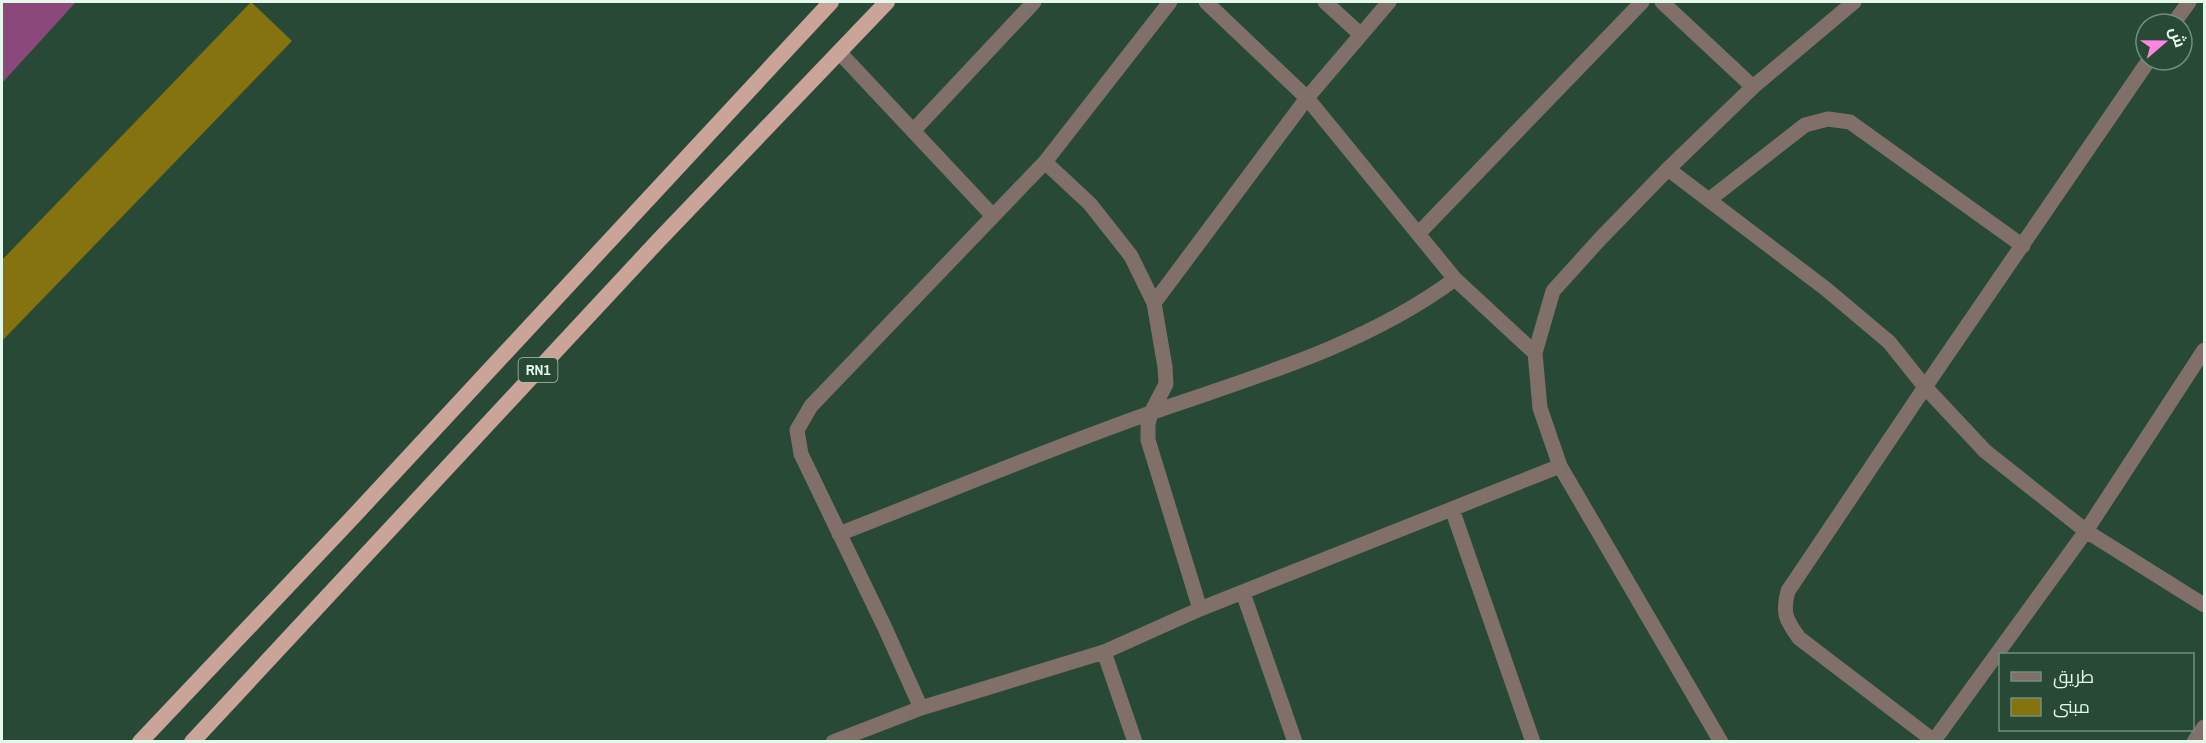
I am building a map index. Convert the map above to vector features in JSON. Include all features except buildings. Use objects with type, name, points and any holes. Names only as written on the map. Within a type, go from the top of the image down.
[{"type":"highway","name":"RN1","points":[[140,741],[353,517],[831,2]]},
{"type":"highway","name":"RN1","points":[[192,741],[658,241],[887,2]]},
{"type":"street","points":[[913,130],[1034,2]]},
{"type":"street","points":[[921,708],[801,453],[797,430],[811,406],[1045,162],[1170,2]]},
{"type":"street","points":[[1206,2],[1307,98],[1455,279],[1535,353]]},
{"type":"street","points":[[1324,2],[1360,34]]},
{"type":"street","points":[[1154,303],[1307,98],[1389,2]]},
{"type":"street","points":[[1418,234],[1642,2]]},
{"type":"street","points":[[1662,2],[1753,87]]},
{"type":"street","points":[[1721,741],[1560,466],[1539,408],[1535,353],[1553,291],[1668,169],[1753,87],[1854,2]]},
{"type":"street","points":[[839,52],[993,216]]},
{"type":"street","points":[[2141,72],[1788,591],[1784,608],[1790,624],[1800,638],[1934,741],[2086,531],[2205,350]]},
{"type":"street","points":[[1710,200],[1804,125],[1828,119],[1839,120],[1850,122],[2023,246]]},
{"type":"street","points":[[1045,162],[1090,204],[1131,256],[1154,303],[1166,367],[1166,384],[1151,413],[1148,440],[1200,609]]},
{"type":"street","points":[[1668,169],[1826,289],[1889,342],[1925,387],[1985,451],[2086,531],[2205,605]]},
{"type":"street","points":[[839,534],[1151,413],[1287,367],[1392,320],[1427,300],[1455,279]]},
{"type":"street","points":[[833,741],[921,708],[1104,652],[1200,609],[1560,466]]},
{"type":"street","points":[[1452,509],[1533,741]]},
{"type":"street","points":[[1243,593],[1295,741]]},
{"type":"street","points":[[1104,652],[1135,741]]},
{"type":"street","points":[[2194,741],[2205,727]]},
{"type":"shaded area","points":[[2,2],[76,2],[2,83]]}]
